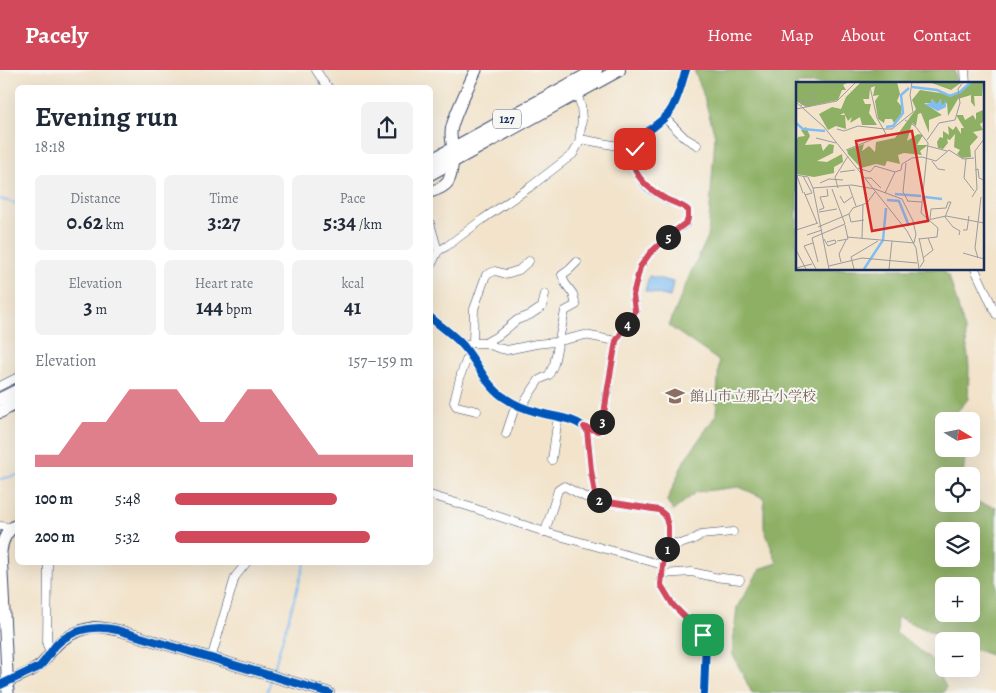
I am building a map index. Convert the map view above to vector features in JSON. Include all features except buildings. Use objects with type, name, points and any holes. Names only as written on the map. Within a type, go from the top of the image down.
[{"type":"highway","name":"127","points":[[433,160],[453,155],[577,94],[619,70]]},
{"type":"highway","name":"127","points":[[433,172],[453,155],[588,72]]},
{"type":"highway","points":[[0,399],[15,392]]},
{"type":"highway","points":[[0,412],[15,404]]},
{"type":"main road","points":[[433,191],[443,187],[448,182],[453,155],[450,138],[452,123],[476,70]]},
{"type":"main road","points":[[8,693],[4,683],[1,552],[4,539],[15,525]]},
{"type":"street","points":[[316,70],[326,85]]},
{"type":"street","points":[[433,321],[466,350],[495,392],[518,406],[535,412],[576,422],[584,427],[598,431],[602,428],[616,341],[628,322],[633,318],[635,310],[633,295],[640,267],[650,253],[687,222],[688,218],[688,210],[685,207],[668,200],[645,186],[634,166],[633,156],[640,138],[668,113],[675,102],[686,70]]},
{"type":"street","points":[[438,250],[448,246],[483,218],[530,187],[573,154],[579,143],[582,120],[581,106],[577,94]]},
{"type":"street","points":[[664,117],[685,138],[697,145]]},
{"type":"street","points":[[580,138],[635,149]]},
{"type":"street","points":[[433,233],[438,250],[433,261]]},
{"type":"street","points":[[477,411],[456,406],[454,402],[466,350],[473,343],[474,309],[486,275],[495,271],[506,274],[519,270],[530,261]]},
{"type":"street","points":[[506,434],[518,406],[539,380],[549,375],[554,364],[565,311],[576,305],[573,294],[562,275],[577,262]]},
{"type":"street","points":[[975,270],[996,314]]},
{"type":"street","points":[[484,343],[499,335],[517,320],[530,315],[542,307],[545,294]]},
{"type":"street","points":[[473,343],[484,343],[507,350],[585,334],[616,341]]},
{"type":"street","points":[[0,386],[15,378]]},
{"type":"street","points":[[552,460],[558,417]]},
{"type":"street","points":[[584,427],[587,430],[596,500]]},
{"type":"street","points":[[545,532],[558,490],[564,486],[585,497],[659,510],[665,515],[668,526],[668,542],[661,585],[673,605],[703,635],[706,641],[704,693]]},
{"type":"street","points":[[433,497],[545,532],[663,565]]},
{"type":"street","points":[[0,526],[15,525]]},
{"type":"street","points":[[668,542],[680,544],[701,535],[733,532]]},
{"type":"street","points":[[48,565],[47,645],[51,652]]},
{"type":"street","points":[[210,659],[235,577],[245,565]]},
{"type":"street","points":[[662,574],[692,572],[740,580]]},
{"type":"street","points":[[4,683],[38,667],[57,644],[69,636],[81,630],[94,627],[117,630],[329,693]]},
{"type":"green space","points":[[694,70],[955,70],[957,82],[796,82],[796,270],[943,270],[949,276],[965,330],[969,367],[968,399],[957,412],[935,412],[935,458],[965,458],[964,467],[935,467],[935,512],[980,512],[980,503],[996,507],[996,659],[994,656],[980,651],[980,632],[935,633],[897,617],[896,633],[931,659],[935,666],[935,677],[941,677],[946,687],[943,693],[752,693],[732,653],[737,607],[760,569],[777,563],[764,528],[764,498],[739,487],[696,492],[673,511],[667,501],[684,461],[716,415],[719,361],[669,326],[691,272],[708,237],[715,136],[702,90]]},
{"type":"water","points":[[649,276],[673,282],[670,297],[645,291]]},
{"type":"waterway","points":[[0,199],[15,203]]},
{"type":"waterway","points":[[0,479],[15,476]]},
{"type":"waterway","points":[[273,672],[304,565]]},
{"type":"waterway","points":[[267,693],[271,679]]},
{"type":"cycle path","points":[[584,427],[598,431],[602,428],[616,341],[633,318],[635,310],[633,295],[640,267],[650,253],[687,223],[688,210],[681,205],[667,200],[647,187],[639,176],[633,160],[633,152],[640,139],[664,118],[672,108],[686,70]]},
{"type":"cycle path","points":[[433,319],[462,344],[498,393],[516,405],[528,410],[576,422],[587,430],[596,500],[659,510],[665,515],[668,527],[668,542],[661,585],[673,605],[703,635],[706,641],[704,693]]},
{"type":"cycle path","points":[[0,685],[39,667],[56,645],[70,635],[93,628],[101,628],[117,630],[329,693]]},
{"type":"place","name":"館山市立那古小学校","points":[[675,396]]},
{"type":"route","points":[[635,149],[633,156],[634,166],[645,186],[668,200],[685,207],[688,210],[688,218],[687,222],[650,253],[640,267],[634,286],[635,310],[633,318],[628,322],[616,341],[602,428],[598,431],[584,427],[587,430],[596,500],[659,510],[665,515],[668,526],[668,542],[661,585],[673,605],[703,635]]}]
